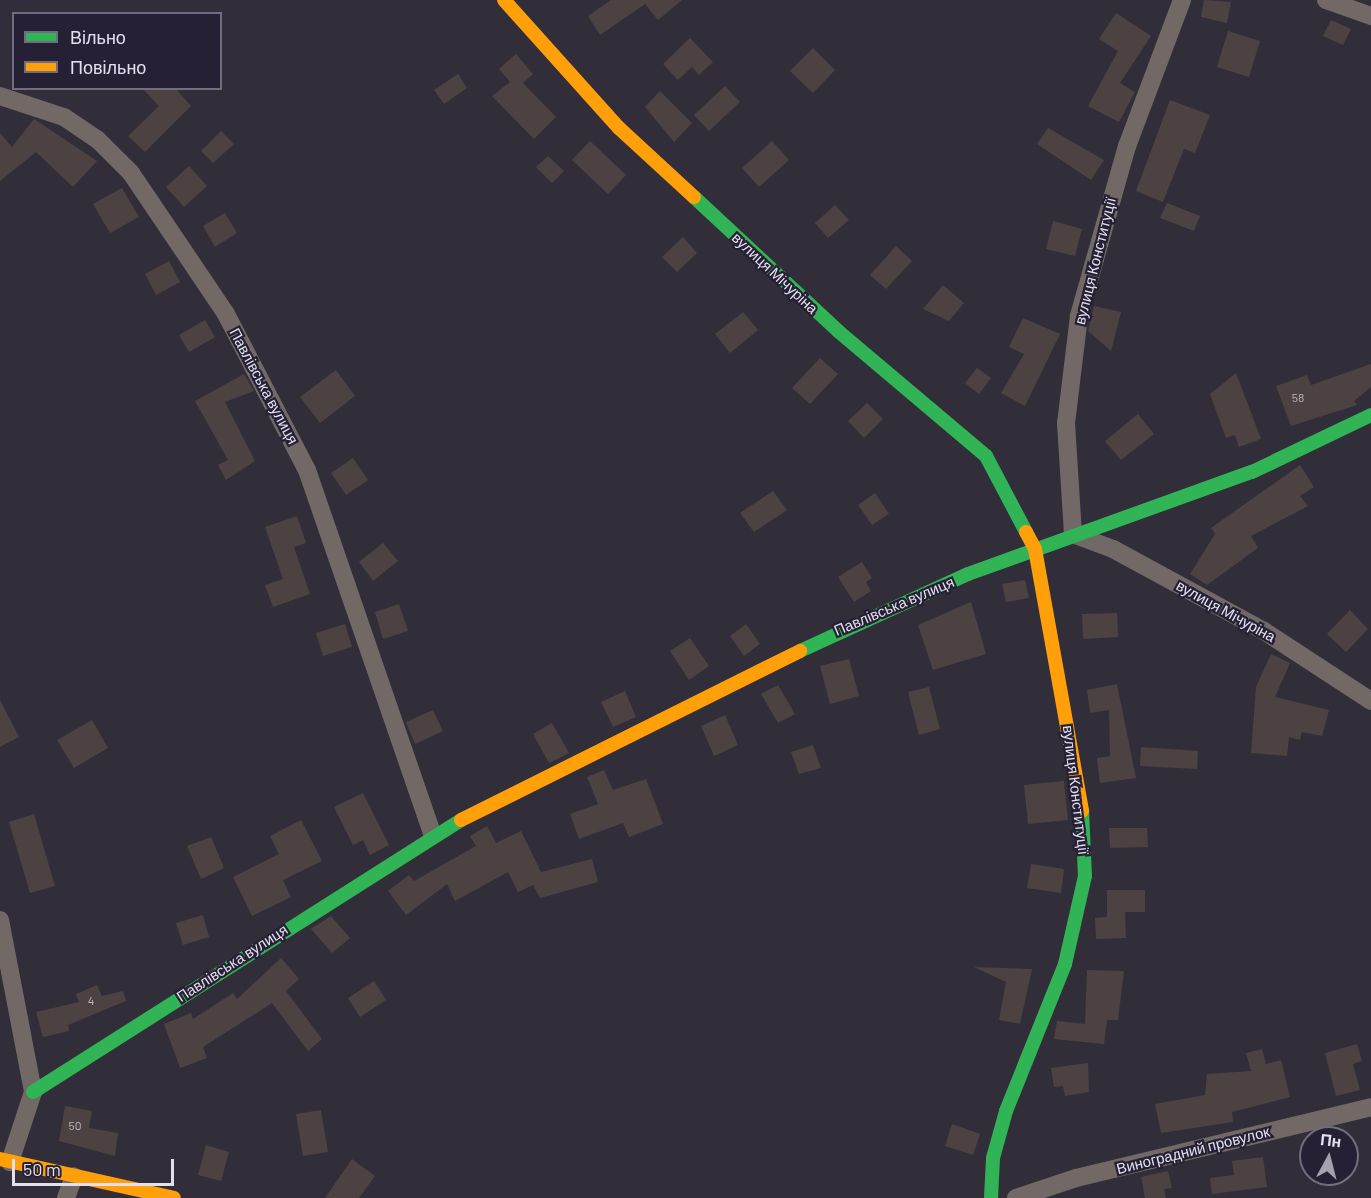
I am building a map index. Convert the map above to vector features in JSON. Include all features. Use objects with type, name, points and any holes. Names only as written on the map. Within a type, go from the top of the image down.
[{"type":"street","name":"вулиця Мічуріна","points":[[504,0],[619,128],[838,331],[986,456],[1035,549]]},
{"type":"street","name":"вулиця Конституції","points":[[1073,534],[1066,423],[1079,316],[1127,146],[1182,0]]},
{"type":"street","points":[[1326,0],[1371,16]]},
{"type":"street","name":"Павлівська вулиця","points":[[0,96],[64,117],[98,140],[130,173],[226,314],[307,470],[432,834]]},
{"type":"street","name":"Павлівська вулиця","points":[[33,1092],[432,834],[855,622],[1073,534],[1252,472],[1371,415]]},
{"type":"street","name":"вулиця Мічуріна","points":[[1073,534],[1113,549],[1264,631],[1371,702]]},
{"type":"street","name":"вулиця Конституції","points":[[991,1198],[993,1158],[1006,1111],[1068,956],[1085,876],[1081,797],[1035,549]]},
{"type":"street","points":[[0,920],[33,1092],[5,1160],[174,1198]]},
{"type":"street","name":"Виноградний провулок","points":[[1016,1198],[1065,1181],[1371,1107]]},
{"type":"street","points":[[66,1198],[74,1176]]},
{"type":"building","points":[[611,0],[682,0],[658,20],[645,4],[600,35],[588,16]]},
{"type":"building","points":[[1204,0],[1231,2],[1227,23],[1201,17]]},
{"type":"building","points":[[1116,13],[1151,36],[1120,83],[1135,92],[1119,122],[1088,106],[1118,51],[1099,39]]},
{"type":"building","points":[[1331,20],[1351,29],[1343,45],[1323,36]]},
{"type":"building","points":[[1228,31],[1260,41],[1249,77],[1217,67]]},
{"type":"building","points":[[690,38],[713,62],[699,75],[692,67],[678,80],[663,64]]},
{"type":"building","points":[[813,48],[835,70],[813,93],[790,71]]},
{"type":"building","points":[[516,54],[533,74],[523,83],[556,117],[534,139],[492,96],[510,82],[499,69]]},
{"type":"building","points":[[458,74],[467,88],[444,104],[434,90]]},
{"type":"building","points":[[725,86],[740,102],[709,131],[694,115]]},
{"type":"building","points":[[144,90],[177,90],[191,106],[145,152],[128,136],[159,106]]},
{"type":"building","points":[[660,91],[692,123],[674,142],[645,107]]},
{"type":"building","points":[[1170,100],[1210,115],[1195,153],[1184,149],[1163,202],[1136,191]]},
{"type":"building","points":[[34,119],[97,161],[73,187],[36,152],[0,181],[0,133],[12,147]]},
{"type":"building","points":[[1048,128],[1104,160],[1091,180],[1037,144]]},
{"type":"building","points":[[221,131],[234,144],[213,163],[201,151]]},
{"type":"building","points":[[590,141],[626,175],[608,194],[572,160]]},
{"type":"building","points":[[772,141],[789,160],[759,187],[742,168]]},
{"type":"building","points":[[548,156],[564,171],[552,183],[536,167]]},
{"type":"building","points":[[189,166],[207,186],[184,207],[166,187]]},
{"type":"building","points":[[122,188],[139,217],[110,233],[93,204]]},
{"type":"building","points":[[1167,203],[1200,216],[1194,231],[1160,218]]},
{"type":"building","points":[[835,205],[849,220],[828,238],[815,223]]},
{"type":"building","points":[[225,213],[237,233],[215,247],[203,226]]},
{"type":"building","points":[[1053,221],[1082,229],[1075,256],[1046,249]]},
{"type":"building","points":[[683,237],[697,253],[677,272],[662,257]]},
{"type":"building","points":[[896,246],[912,261],[886,289],[870,275]]},
{"type":"building","points":[[169,261],[180,282],[156,295],[145,274]]},
{"type":"building","points":[[943,285],[964,303],[949,321],[923,309]]},
{"type":"building","points":[[1094,306],[1121,312],[1111,351],[1088,331]]},
{"type":"building","points":[[743,312],[758,330],[730,353],[715,334]]},
{"type":"building","points":[[1023,318],[1060,334],[1025,406],[1001,393],[1024,354],[1009,347]]},
{"type":"building","points":[[205,320],[215,337],[189,352],[179,335]]},
{"type":"building","points":[[820,358],[838,374],[810,404],[792,388]]},
{"type":"building","points":[[1371,364],[1371,387],[1354,401],[1357,405],[1291,426],[1276,386],[1307,375],[1311,385]]},
{"type":"building","points":[[977,368],[991,378],[979,394],[965,383]]},
{"type":"building","points":[[336,370],[355,396],[320,423],[300,397]]},
{"type":"building","points":[[1236,373],[1261,439],[1239,447],[1235,435],[1226,438],[1210,394]]},
{"type":"building","points":[[244,374],[254,391],[225,402],[255,461],[226,480],[218,465],[228,460],[195,401]]},
{"type":"building","points":[[867,403],[883,419],[864,438],[848,421]]},
{"type":"building","points":[[1138,414],[1154,434],[1121,460],[1105,441]]},
{"type":"building","points":[[353,458],[368,480],[346,495],[331,473]]},
{"type":"building","points":[[1300,465],[1314,487],[1300,496],[1308,506],[1251,536],[1258,548],[1207,585],[1190,574],[1215,534],[1211,528]]},
{"type":"building","points":[[773,491],[787,510],[754,532],[740,513]]},
{"type":"building","points":[[875,493],[889,514],[872,525],[858,505]]},
{"type":"building","points":[[297,516],[306,543],[294,547],[310,594],[273,607],[265,585],[283,579],[265,527]]},
{"type":"building","points":[[383,543],[398,561],[373,581],[359,562]]},
{"type":"building","points":[[862,562],[872,578],[866,582],[871,591],[854,602],[838,577]]},
{"type":"building","points":[[1025,580],[1029,598],[1006,602],[1002,584]]},
{"type":"building","points":[[971,602],[986,654],[933,670],[918,625]]},
{"type":"building","points":[[399,604],[408,631],[383,639],[375,612]]},
{"type":"building","points":[[1350,610],[1368,629],[1346,652],[1327,634]]},
{"type":"building","points":[[1117,613],[1118,637],[1083,639],[1082,614]]},
{"type":"building","points":[[345,624],[352,647],[323,656],[316,633]]},
{"type":"building","points":[[746,624],[760,644],[744,656],[730,636]]},
{"type":"building","points":[[690,638],[709,666],[689,680],[670,651]]},
{"type":"building","points":[[1271,654],[1290,663],[1275,697],[1329,710],[1322,736],[1302,732],[1300,740],[1289,737],[1287,756],[1251,753],[1256,687]]},
{"type":"building","points":[[849,659],[859,696],[830,704],[820,666]]},
{"type":"building","points":[[1117,684],[1136,778],[1100,783],[1097,758],[1110,756],[1109,710],[1090,713],[1087,690]]},
{"type":"building","points":[[778,685],[795,714],[778,723],[761,694]]},
{"type":"building","points":[[929,687],[940,729],[919,735],[908,692]]},
{"type":"building","points":[[625,691],[636,717],[613,727],[601,702]]},
{"type":"building","points":[[0,700],[19,737],[0,747]]},
{"type":"building","points":[[433,710],[443,731],[415,744],[406,722]]},
{"type":"building","points":[[725,715],[738,745],[714,756],[701,726]]},
{"type":"building","points":[[92,720],[108,748],[74,768],[57,740]]},
{"type":"building","points":[[552,723],[569,753],[549,763],[533,734]]},
{"type":"building","points":[[813,745],[821,768],[799,774],[791,752]]},
{"type":"building","points":[[1141,747],[1198,751],[1197,769],[1140,766]]},
{"type":"building","points":[[604,770],[613,790],[646,779],[663,824],[629,837],[623,823],[579,839],[570,814],[598,804],[587,777]]},
{"type":"building","points":[[1064,781],[1068,820],[1028,824],[1024,785]]},
{"type":"building","points":[[363,793],[389,845],[370,855],[363,840],[353,845],[334,807]]},
{"type":"building","points":[[34,814],[55,886],[30,893],[9,822]]},
{"type":"building","points":[[301,820],[322,861],[283,880],[291,897],[252,916],[233,877],[279,854],[270,836]]},
{"type":"building","points":[[487,826],[496,843],[521,831],[541,872],[592,859],[598,882],[540,898],[533,885],[518,892],[508,872],[455,901],[447,884],[406,915],[388,891],[409,875],[414,881],[476,846],[470,836]]},
{"type":"building","points":[[1109,828],[1147,828],[1148,847],[1110,848]]},
{"type":"building","points":[[211,837],[224,868],[201,879],[187,846]]},
{"type":"building","points":[[1031,864],[1064,869],[1061,893],[1027,888]]},
{"type":"building","points":[[1107,890],[1145,890],[1145,912],[1125,912],[1126,938],[1096,939],[1095,918],[1107,917]]},
{"type":"building","points":[[203,915],[209,937],[183,945],[176,923]]},
{"type":"building","points":[[331,916],[350,938],[332,953],[311,929]]},
{"type":"building","points":[[281,958],[299,979],[286,991],[322,1039],[308,1051],[272,1003],[203,1047],[207,1058],[180,1068],[164,1024],[191,1013],[193,1019],[233,993],[237,999]]},
{"type":"building","points":[[974,967],[1032,969],[1020,1024],[999,1020],[1006,982]]},
{"type":"building","points":[[1087,970],[1124,971],[1118,1020],[1107,1020],[1104,1044],[1054,1039],[1057,1021],[1085,1024]]},
{"type":"building","points":[[374,981],[386,1000],[360,1017],[348,998]]},
{"type":"building","points":[[97,985],[102,996],[123,991],[126,1001],[68,1025],[69,1031],[43,1037],[36,1012],[79,1002],[76,994]]},
{"type":"building","points":[[1357,1044],[1362,1061],[1353,1064],[1360,1090],[1336,1096],[1325,1053]]},
{"type":"building","points":[[1262,1049],[1266,1064],[1281,1060],[1290,1097],[1232,1112],[1233,1122],[1161,1133],[1155,1104],[1205,1095],[1207,1074],[1251,1071],[1246,1053]]},
{"type":"building","points":[[1088,1063],[1089,1092],[1065,1096],[1063,1086],[1054,1087],[1051,1068]]},
{"type":"building","points":[[65,1106],[92,1111],[89,1128],[118,1133],[115,1156],[59,1141]]},
{"type":"building","points":[[321,1110],[328,1152],[303,1156],[296,1114]]},
{"type":"building","points":[[952,1124],[980,1134],[973,1155],[945,1146]]},
{"type":"building","points":[[206,1145],[229,1152],[221,1181],[198,1175]]},
{"type":"building","points":[[1263,1157],[1267,1187],[1212,1194],[1210,1178],[1234,1175],[1232,1161]]},
{"type":"building","points":[[352,1159],[375,1176],[359,1198],[325,1198]]},
{"type":"building","points":[[1168,1171],[1172,1188],[1164,1189],[1166,1198],[1145,1198],[1141,1177]]},
{"type":"traffic: fast","points":[[694,197],[838,331],[986,456],[1026,532]]},
{"type":"traffic: fast","points":[[800,651],[968,574],[1252,472],[1371,415]]},
{"type":"traffic: fast","points":[[991,1198],[993,1158],[1006,1111],[1065,964],[1085,876],[1082,811]]},
{"type":"traffic: fast","points":[[33,1092],[461,820]]},
{"type":"traffic: slow","points":[[504,0],[619,128],[694,197]]},
{"type":"traffic: slow","points":[[1026,532],[1035,549],[1082,811]]},
{"type":"traffic: slow","points":[[461,820],[800,651]]},
{"type":"traffic: slow","points":[[0,1159],[174,1198]]}]
